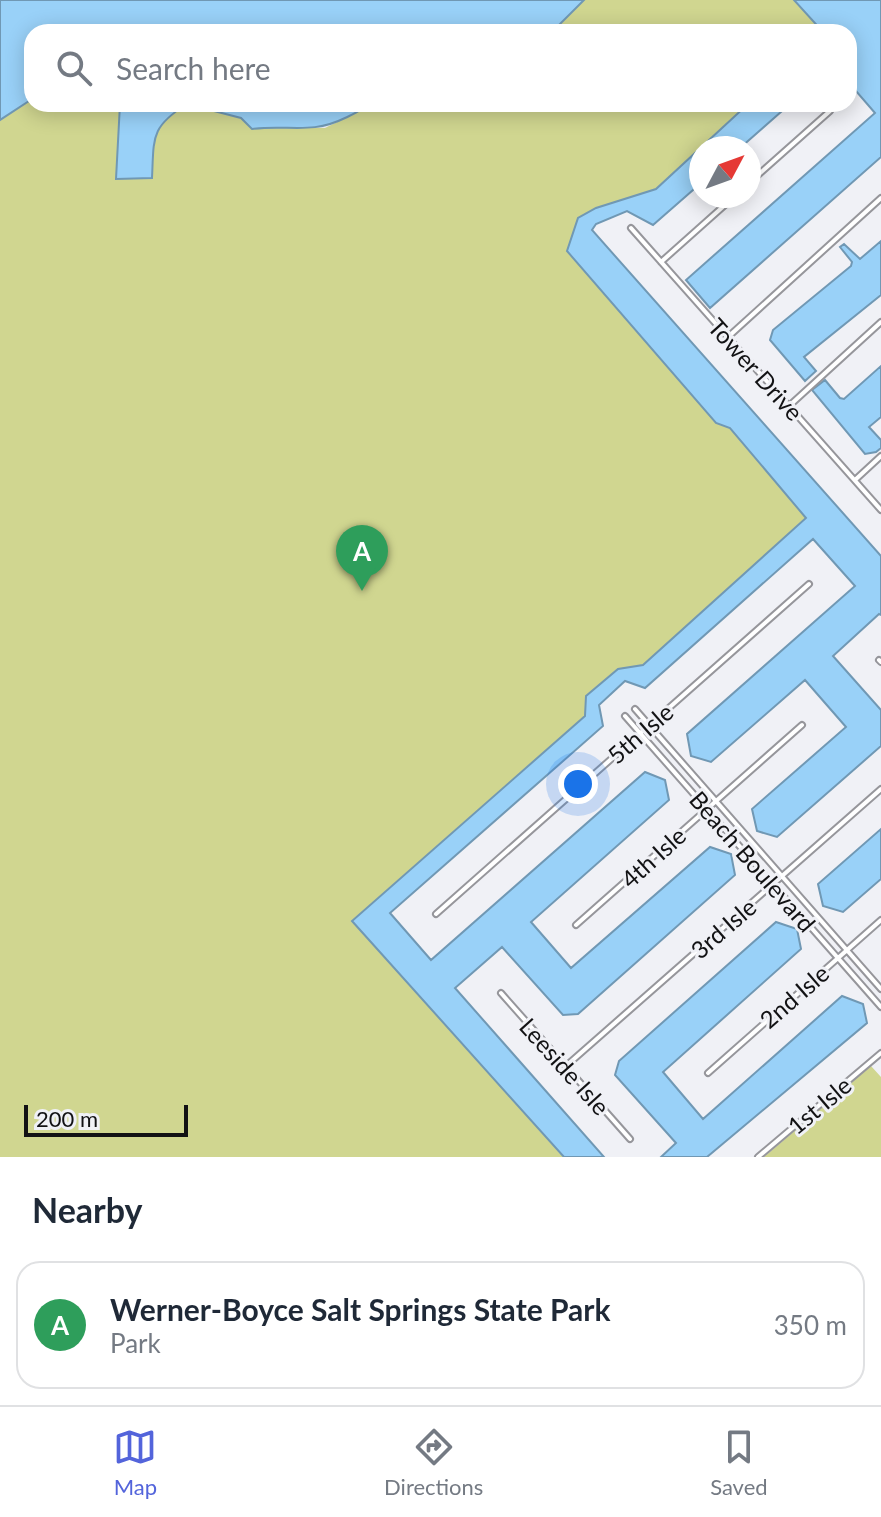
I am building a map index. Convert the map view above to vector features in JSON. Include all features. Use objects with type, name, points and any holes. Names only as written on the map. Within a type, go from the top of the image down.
[{"type":"street","points":[[761,172],[829,112]]},
{"type":"street","points":[[728,337],[881,198]]},
{"type":"street","points":[[661,262],[722,208]]},
{"type":"street","name":"Tower Drive","points":[[631,228],[881,510]]},
{"type":"street","points":[[789,406],[881,322]]},
{"type":"street","points":[[855,480],[881,456]]},
{"type":"street","name":"5th Isle","points":[[436,914],[809,584]]},
{"type":"street","name":"Beach Boulevard","points":[[635,709],[881,989]]},
{"type":"street","name":"Beach Boulevard","points":[[625,716],[881,1007]]},
{"type":"street","name":"4th Isle","points":[[576,925],[802,725]]},
{"type":"street","name":"3rd Isle","points":[[566,1066],[881,789]]},
{"type":"street","name":"2nd Isle","points":[[708,1073],[881,920]]},
{"type":"street","name":"Leeside Isle","points":[[501,993],[630,1139]]},
{"type":"street","name":"1st Isle","points":[[758,1157],[881,1053]]},
{"type":"green space","points":[[584,0],[794,0],[816,24],[560,24]]},
{"type":"green space","points":[[24,104],[24,112],[120,112],[116,179],[152,178],[156,135],[175,112],[218,112],[241,118],[253,129],[271,126],[325,128],[357,112],[739,112],[713,136],[689,136],[689,159],[656,189],[596,208],[579,218],[567,251],[716,423],[730,428],[807,517],[643,665],[618,669],[586,696],[585,716],[353,921],[564,1157],[0,1157],[0,120]]},
{"type":"green space","points":[[871,1066],[881,1077],[881,1157],[764,1157]]},
{"type":"water","points":[[0,0],[584,0],[560,24],[24,24],[24,104],[0,120]]},
{"type":"water","points":[[794,0],[881,0],[881,157],[710,308],[686,280],[875,113],[857,92],[857,24],[816,24]]},
{"type":"water","points":[[120,112],[175,112],[156,135],[152,178],[116,179]]},
{"type":"water","points":[[218,112],[357,112],[333,123],[310,128],[252,129],[241,118]]},
{"type":"water","points":[[739,112],[781,112],[754,136],[713,136]]},
{"type":"water","points":[[689,159],[689,194],[653,225],[627,211],[596,224],[592,230],[881,556],[881,615],[833,656],[881,710],[881,746],[777,837],[757,831],[752,809],[846,727],[805,680],[711,762],[691,756],[687,734],[855,586],[813,539],[645,688],[625,681],[599,705],[603,726],[390,913],[431,960],[645,772],[665,780],[669,800],[531,922],[571,968],[710,847],[731,854],[735,875],[578,1014],[563,1015],[502,947],[455,988],[604,1157],[564,1157],[352,921],[585,716],[586,696],[618,669],[643,665],[806,518],[730,428],[716,423],[567,251],[578,218],[596,208],[656,189]]},
{"type":"water","points":[[881,241],[881,295],[804,357],[816,371],[805,381],[770,340],[773,330],[851,266],[852,262],[840,247],[844,244],[860,259]]},
{"type":"water","points":[[881,366],[881,417],[869,427],[881,440],[881,448],[865,454],[812,390],[825,380],[844,399]]},
{"type":"water","points":[[881,829],[881,879],[843,912],[823,906],[818,884]]},
{"type":"water","points":[[776,922],[797,929],[801,949],[663,1072],[703,1119],[842,996],[863,1004],[867,1023],[707,1157],[661,1157],[676,1143],[615,1075],[619,1061]]},
{"type":"place","name":"Werner-Boyce Salt Springs State Park","points":[[362,591]]}]
